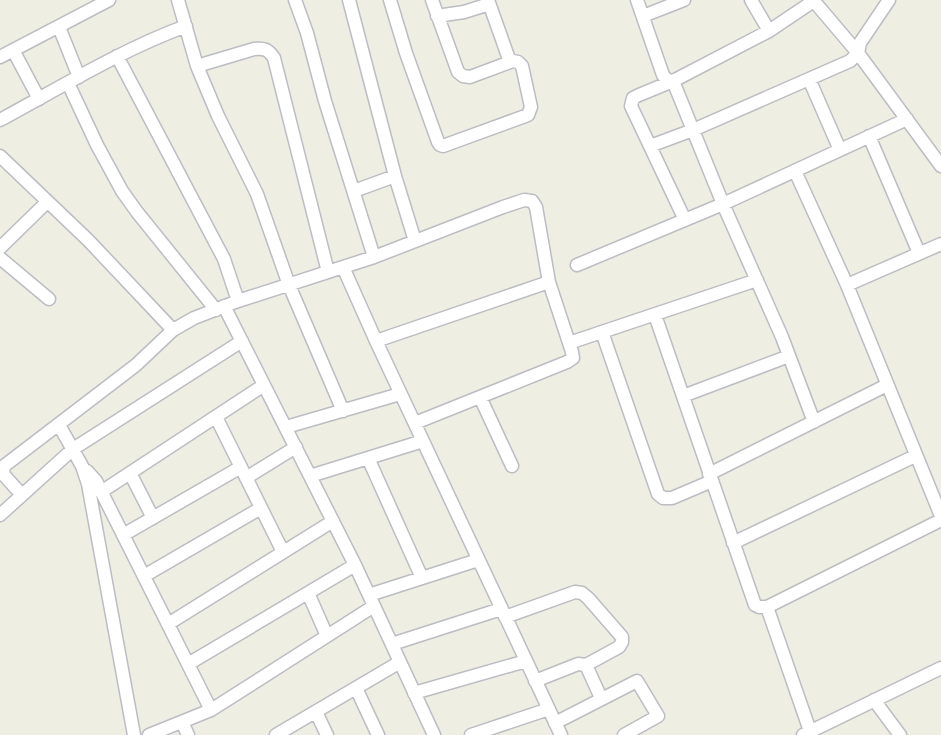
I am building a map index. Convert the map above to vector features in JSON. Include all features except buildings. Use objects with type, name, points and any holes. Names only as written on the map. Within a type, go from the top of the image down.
[{"type":"street","points":[[0,57],[110,0]]},
{"type":"street","points":[[178,0],[197,66],[218,116],[257,194],[289,285],[343,411]]},
{"type":"street","points":[[295,0],[307,33],[325,101],[374,257]]},
{"type":"street","points":[[349,0],[395,176],[415,241]]},
{"type":"street","points":[[390,0],[406,54],[440,146],[528,115],[531,107],[522,66],[518,62],[510,62],[470,77],[463,76],[458,72],[432,0]]},
{"type":"street","points":[[637,0],[663,75],[667,80],[673,81]]},
{"type":"street","points":[[643,16],[684,0]]},
{"type":"street","points":[[751,0],[770,31]]},
{"type":"street","points":[[685,220],[631,106],[633,98],[673,81],[770,31],[814,0],[858,53],[941,166]]},
{"type":"street","points":[[650,146],[693,130],[850,61],[858,53],[860,44],[889,0]]},
{"type":"street","points":[[437,16],[464,12],[489,2],[510,62]]},
{"type":"street","points":[[0,120],[117,56],[154,38],[186,26]]},
{"type":"street","points":[[58,27],[79,77]]},
{"type":"street","points":[[197,66],[263,48],[269,51],[274,58],[328,272]]},
{"type":"street","points":[[13,50],[39,99]]},
{"type":"street","points":[[117,56],[188,187],[224,259],[238,301]]},
{"type":"street","points":[[809,79],[840,150]]},
{"type":"street","points":[[673,81],[723,204],[789,356],[814,422]]},
{"type":"street","points":[[68,83],[108,166],[137,212],[220,308],[242,342],[356,565],[434,735]]},
{"type":"street","points":[[577,265],[723,204],[906,119]]},
{"type":"street","points":[[869,136],[919,253]]},
{"type":"street","points":[[2,162],[88,240],[173,330]]},
{"type":"street","points":[[796,170],[847,285],[941,516]]},
{"type":"street","points":[[354,191],[395,176]]},
{"type":"street","points":[[22,495],[3,474],[4,466],[136,365],[173,330],[194,318],[238,301],[374,257],[503,207],[524,200],[532,202],[536,207],[549,282],[573,342],[573,358],[415,423]]},
{"type":"street","points":[[0,248],[47,202]]},
{"type":"street","points":[[847,285],[941,244]]},
{"type":"street","points":[[0,258],[49,299]]},
{"type":"street","points":[[343,267],[400,394],[561,735]]},
{"type":"street","points":[[573,342],[757,280]]},
{"type":"street","points":[[376,341],[549,282]]},
{"type":"street","points":[[655,315],[755,605],[767,607],[941,520]]},
{"type":"street","points":[[598,334],[658,494],[663,498],[672,498],[887,385]]},
{"type":"street","points":[[0,515],[73,449],[242,342]]},
{"type":"street","points":[[683,396],[789,356]]},
{"type":"street","points":[[101,492],[264,386]]},
{"type":"street","points":[[286,427],[400,394]]},
{"type":"street","points":[[480,397],[512,466]]},
{"type":"street","points":[[216,417],[283,552]]},
{"type":"street","points":[[59,425],[82,466],[88,484],[134,735]]},
{"type":"street","points":[[310,476],[423,441]]},
{"type":"street","points":[[123,535],[153,518],[296,447]]},
{"type":"street","points":[[733,543],[916,456]]},
{"type":"street","points":[[368,458],[422,578]]},
{"type":"street","points":[[82,466],[96,481],[211,710]]},
{"type":"street","points":[[130,473],[153,518]]},
{"type":"street","points":[[144,576],[261,508]]},
{"type":"street","points":[[168,624],[333,521]]},
{"type":"street","points":[[149,735],[211,710],[326,636],[372,600],[422,578],[478,560]]},
{"type":"street","points":[[188,664],[356,565]]},
{"type":"street","points":[[392,644],[575,592],[582,593],[622,637],[622,642],[619,647],[586,665],[578,664],[535,681]]},
{"type":"street","points":[[308,594],[326,636]]},
{"type":"street","points":[[767,607],[806,733],[941,668]]},
{"type":"street","points":[[414,692],[526,661]]},
{"type":"street","points":[[276,735],[400,662]]},
{"type":"street","points":[[586,665],[601,698]]},
{"type":"street","points":[[555,723],[635,681],[639,682],[658,716],[624,735]]},
{"type":"street","points":[[356,688],[378,735]]},
{"type":"street","points":[[874,700],[900,735]]},
{"type":"street","points":[[471,735],[495,731],[549,709]]},
{"type":"street","points":[[316,712],[327,735]]},
{"type":"street","points":[[182,722],[188,735]]}]
